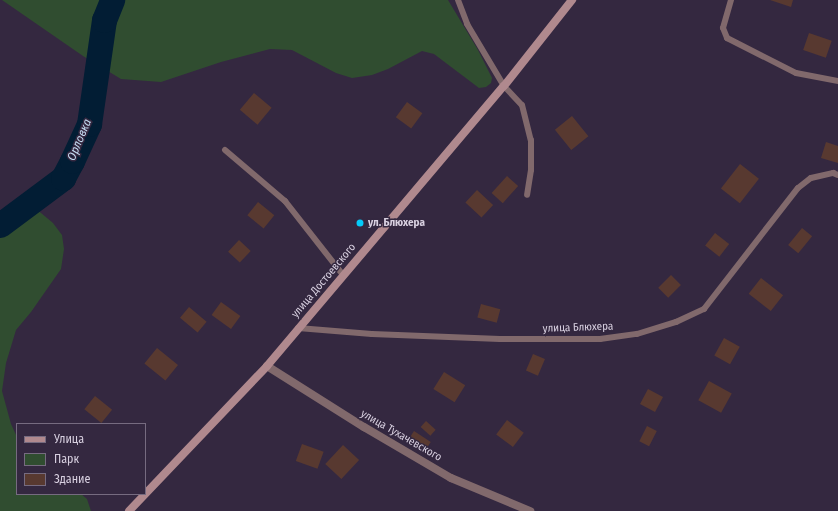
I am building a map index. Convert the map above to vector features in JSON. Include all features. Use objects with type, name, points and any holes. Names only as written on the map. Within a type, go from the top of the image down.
[{"type":"main road","name":"улица Достоевского","points":[[146,493],[267,366],[504,86],[572,0]]},
{"type":"main road","name":"улица Достоевского","points":[[129,511],[144,495]]},
{"type":"street","name":"улица Тухачевского","points":[[267,366],[364,427],[450,478],[530,511]]},
{"type":"lane","points":[[458,0],[467,24],[504,86],[522,105],[530,140],[531,170],[526,195]]},
{"type":"lane","points":[[731,0],[723,28],[727,38],[796,73],[838,81]]},
{"type":"lane","points":[[225,150],[285,201],[343,275]]},
{"type":"lane","name":"улица Блюхера","points":[[298,328],[372,334],[500,340],[600,339],[637,334],[676,322],[704,309],[798,188],[810,178],[833,174],[838,175]]},
{"type":"green space","points":[[2,0],[448,0],[478,50],[492,78],[491,83],[486,87],[479,88],[434,54],[422,51],[388,69],[372,75],[352,78],[336,73],[292,50],[270,49],[221,62],[161,82],[121,79],[83,56]]},
{"type":"green space","points":[[16,203],[35,208],[53,223],[62,235],[64,249],[61,269],[31,312],[16,330],[6,363],[2,391],[11,424],[16,435],[16,495],[82,495],[87,499],[91,511],[0,511],[0,213]]},
{"type":"building","points":[[770,0],[793,0],[791,7]]},
{"type":"building","points":[[809,33],[832,41],[826,58],[803,50]]},
{"type":"building","points":[[254,93],[272,108],[257,125],[240,110]]},
{"type":"building","points":[[407,102],[422,113],[411,129],[396,117]]},
{"type":"building","points":[[572,116],[588,136],[571,150],[555,130]]},
{"type":"building","points":[[826,142],[838,146],[838,163],[821,158]]},
{"type":"building","points":[[740,164],[759,179],[740,203],[721,188]]},
{"type":"building","points":[[507,176],[518,186],[503,203],[492,193]]},
{"type":"building","points":[[477,190],[493,205],[481,217],[465,202]]},
{"type":"building","points":[[258,202],[274,215],[264,228],[247,215]]},
{"type":"building","points":[[802,228],[812,236],[798,253],[788,245]]},
{"type":"building","points":[[715,233],[729,244],[719,257],[705,246]]},
{"type":"building","points":[[239,240],[251,251],[240,263],[228,252]]},
{"type":"building","points":[[671,275],[681,285],[668,298],[658,288]]},
{"type":"building","points":[[761,278],[783,295],[771,311],[749,294]]},
{"type":"building","points":[[221,302],[240,316],[231,329],[212,315]]},
{"type":"building","points":[[481,304],[500,309],[497,323],[477,318]]},
{"type":"building","points":[[189,307],[207,322],[198,333],[180,318]]},
{"type":"building","points":[[724,338],[740,347],[730,364],[714,355]]},
{"type":"building","points":[[157,348],[178,365],[165,381],[144,364]]},
{"type":"building","points":[[533,354],[545,359],[538,376],[526,371]]},
{"type":"building","points":[[444,372],[465,385],[455,402],[433,389]]},
{"type":"building","points":[[709,381],[732,394],[721,413],[698,400]]},
{"type":"building","points":[[648,389],[663,397],[655,412],[640,404]]},
{"type":"building","points":[[95,396],[112,410],[101,423],[84,409]]},
{"type":"building","points":[[507,420],[524,433],[513,447],[496,434]]},
{"type":"building","points":[[426,421],[436,430],[430,436],[421,427]]},
{"type":"building","points":[[647,426],[657,431],[649,446],[639,441]]},
{"type":"building","points":[[414,431],[431,442],[425,450],[409,439]]},
{"type":"building","points":[[302,444],[324,452],[317,469],[296,461]]},
{"type":"building","points":[[343,445],[359,460],[341,479],[325,464]]},
{"type":"waterway","name":"Орловка","points":[[0,225],[63,178],[72,161],[89,124],[104,20],[112,0]]},
{"type":"place","name":"ул. Блюхера","points":[[360,223]]}]
